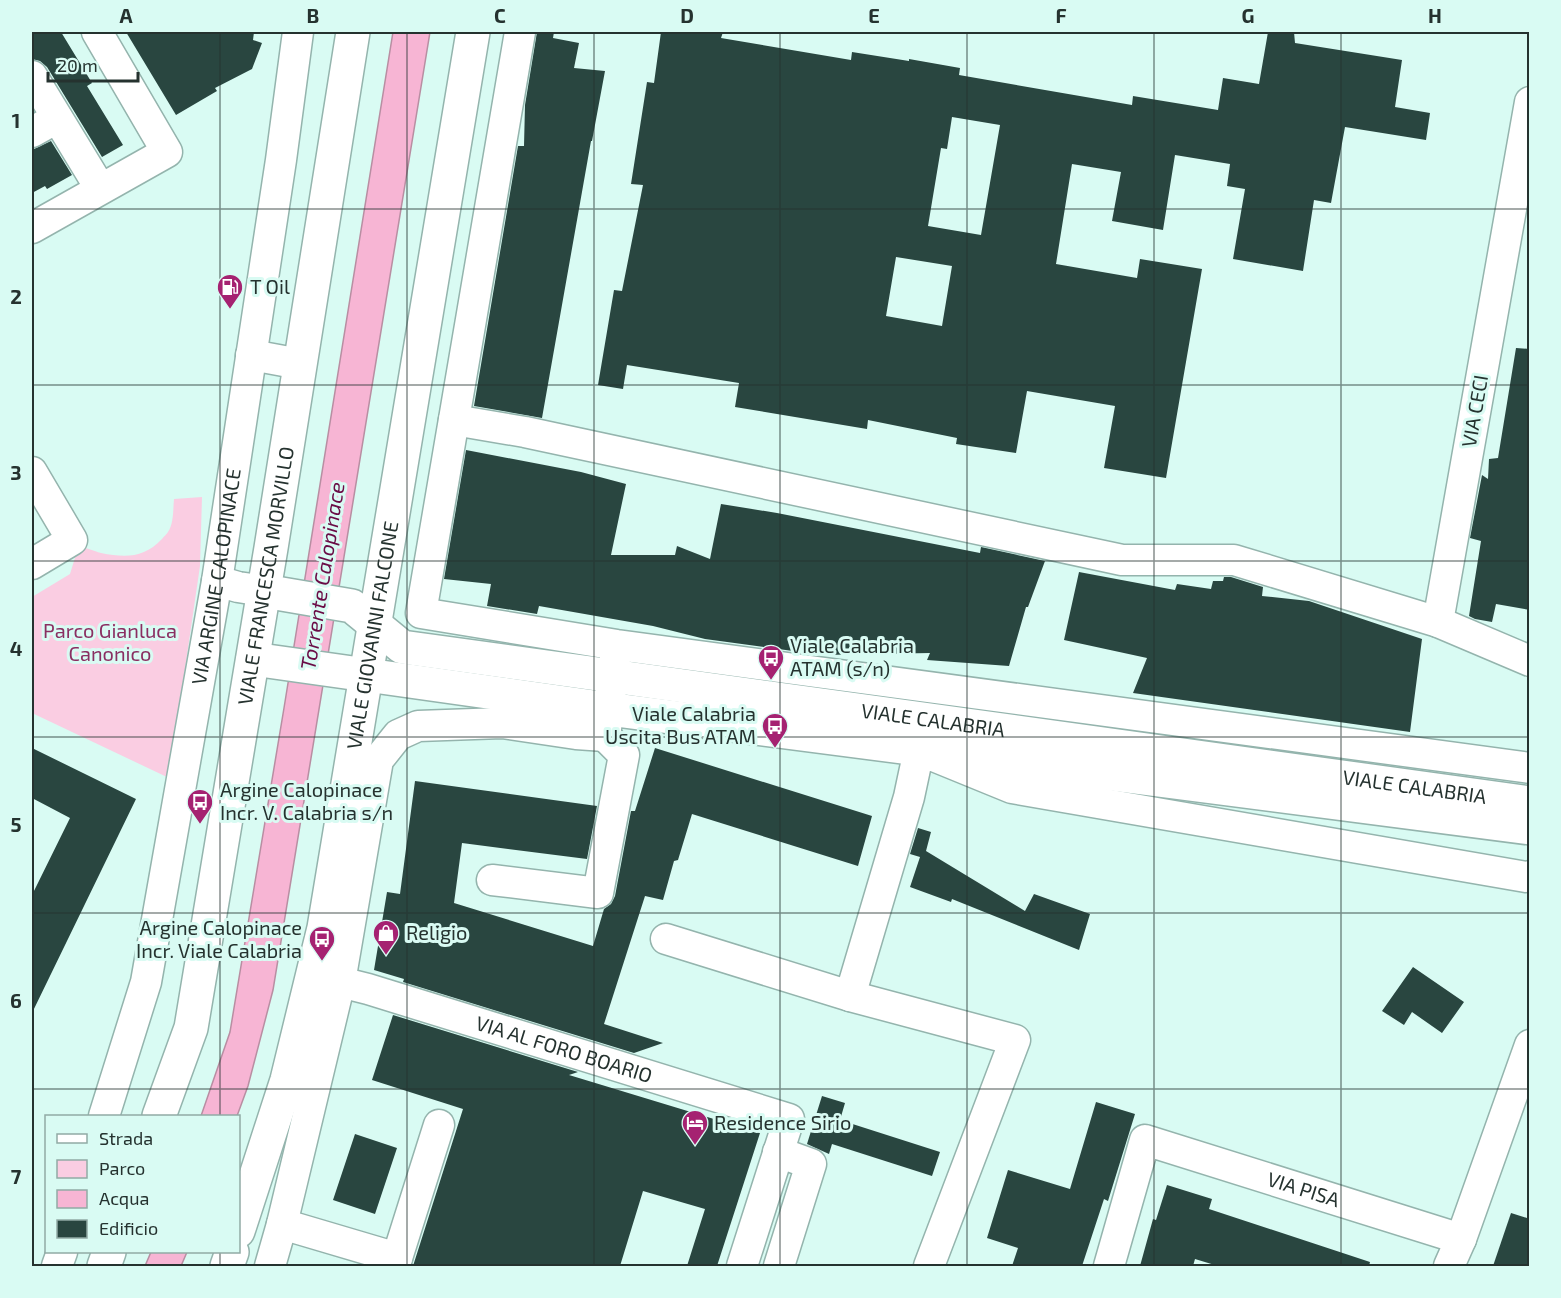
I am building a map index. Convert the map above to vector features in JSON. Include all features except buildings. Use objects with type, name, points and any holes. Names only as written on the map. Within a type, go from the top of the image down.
[{"type":"main road","name":"VIALE FRANCESCA MORVILLO","points":[[159,1115],[191,1028],[262,660],[274,593],[300,364],[354,32]]},
{"type":"main road","name":"VIALE GIOVANNI FALCONE","points":[[240,1225],[287,1080],[324,928],[364,615],[473,32]]},
{"type":"main road","points":[[274,593],[364,615]]},
{"type":"main road","name":"VIALE CALABRIA","points":[[364,615],[402,647],[615,661],[1530,803]]},
{"type":"main road","name":"VIALE CALABRIA","points":[[262,660],[356,674],[607,723],[919,750],[1530,828]]},
{"type":"street","points":[[32,228],[167,152],[97,32]]},
{"type":"street","name":"VIA ARGINE CALOPINACE","points":[[104,1115],[146,982],[217,581],[298,32]]},
{"type":"street","points":[[492,880],[597,893],[624,755],[607,723],[615,661],[421,613],[520,32]]},
{"type":"street","points":[[32,76],[44,125],[100,188]]},
{"type":"street","name":"VIA CECI","points":[[1438,622],[1522,190],[1530,102]]},
{"type":"street","points":[[251,355],[300,364]]},
{"type":"street","points":[[454,420],[536,434],[1122,560],[1234,560],[1438,622],[1530,661]]},
{"type":"street","points":[[32,472],[72,540],[32,564]]},
{"type":"street","points":[[217,581],[274,593]]},
{"type":"street","name":"VIALE CALABRIA","points":[[615,661],[1530,768]]},
{"type":"street","points":[[270,1266],[340,982],[378,760],[398,735],[418,726],[502,723],[576,734],[607,723]]},
{"type":"street","points":[[850,996],[909,797],[919,750]]},
{"type":"street","name":"VIALE CALABRIA","points":[[919,750],[1012,788],[1530,876]]},
{"type":"street","points":[[666,939],[850,996],[1015,1040],[929,1266]]},
{"type":"street","name":"VIA AL FORO BOARIO","points":[[340,982],[789,1119],[778,1152]]},
{"type":"street","points":[[1449,1266],[1461,1239],[1530,1045]]},
{"type":"street","points":[[282,1224],[395,1262],[439,1125]]},
{"type":"street","name":"VIA PISA","points":[[1109,1266],[1144,1140],[1461,1239]]},
{"type":"street","points":[[742,1266],[778,1152],[811,1164],[779,1266]]},
{"type":"green space","name":"Parco Gianluca Canonico","points":[[202,497],[200,566],[169,778],[32,713],[32,597],[70,574],[78,548],[119,556],[141,553],[155,545],[168,532],[174,499]]},
{"type":"water","name":"Torrente Calopinace","points":[[393,32],[430,32],[273,990],[248,1086],[237,1115],[201,1115],[230,1032]]},
{"type":"water","points":[[151,1253],[187,1253],[181,1266],[145,1266]]},
{"type":"place","name":"T Oil","points":[[230,310]]},
{"type":"place","name":"Viale Calabria ATAM (s/n)","points":[[771,681]]},
{"type":"place","name":"Viale Calabria Uscita Bus ATAM","points":[[775,749]]},
{"type":"place","name":"Argine Calopinace Incr. V. Calabria s/n","points":[[200,825]]},
{"type":"place","name":"Religio","points":[[386,956]]},
{"type":"place","name":"Argine Calopinace Incr. Viale Calabria","points":[[322,962]]},
{"type":"place","name":"Residence Sirio","points":[[695,1146]]}]
